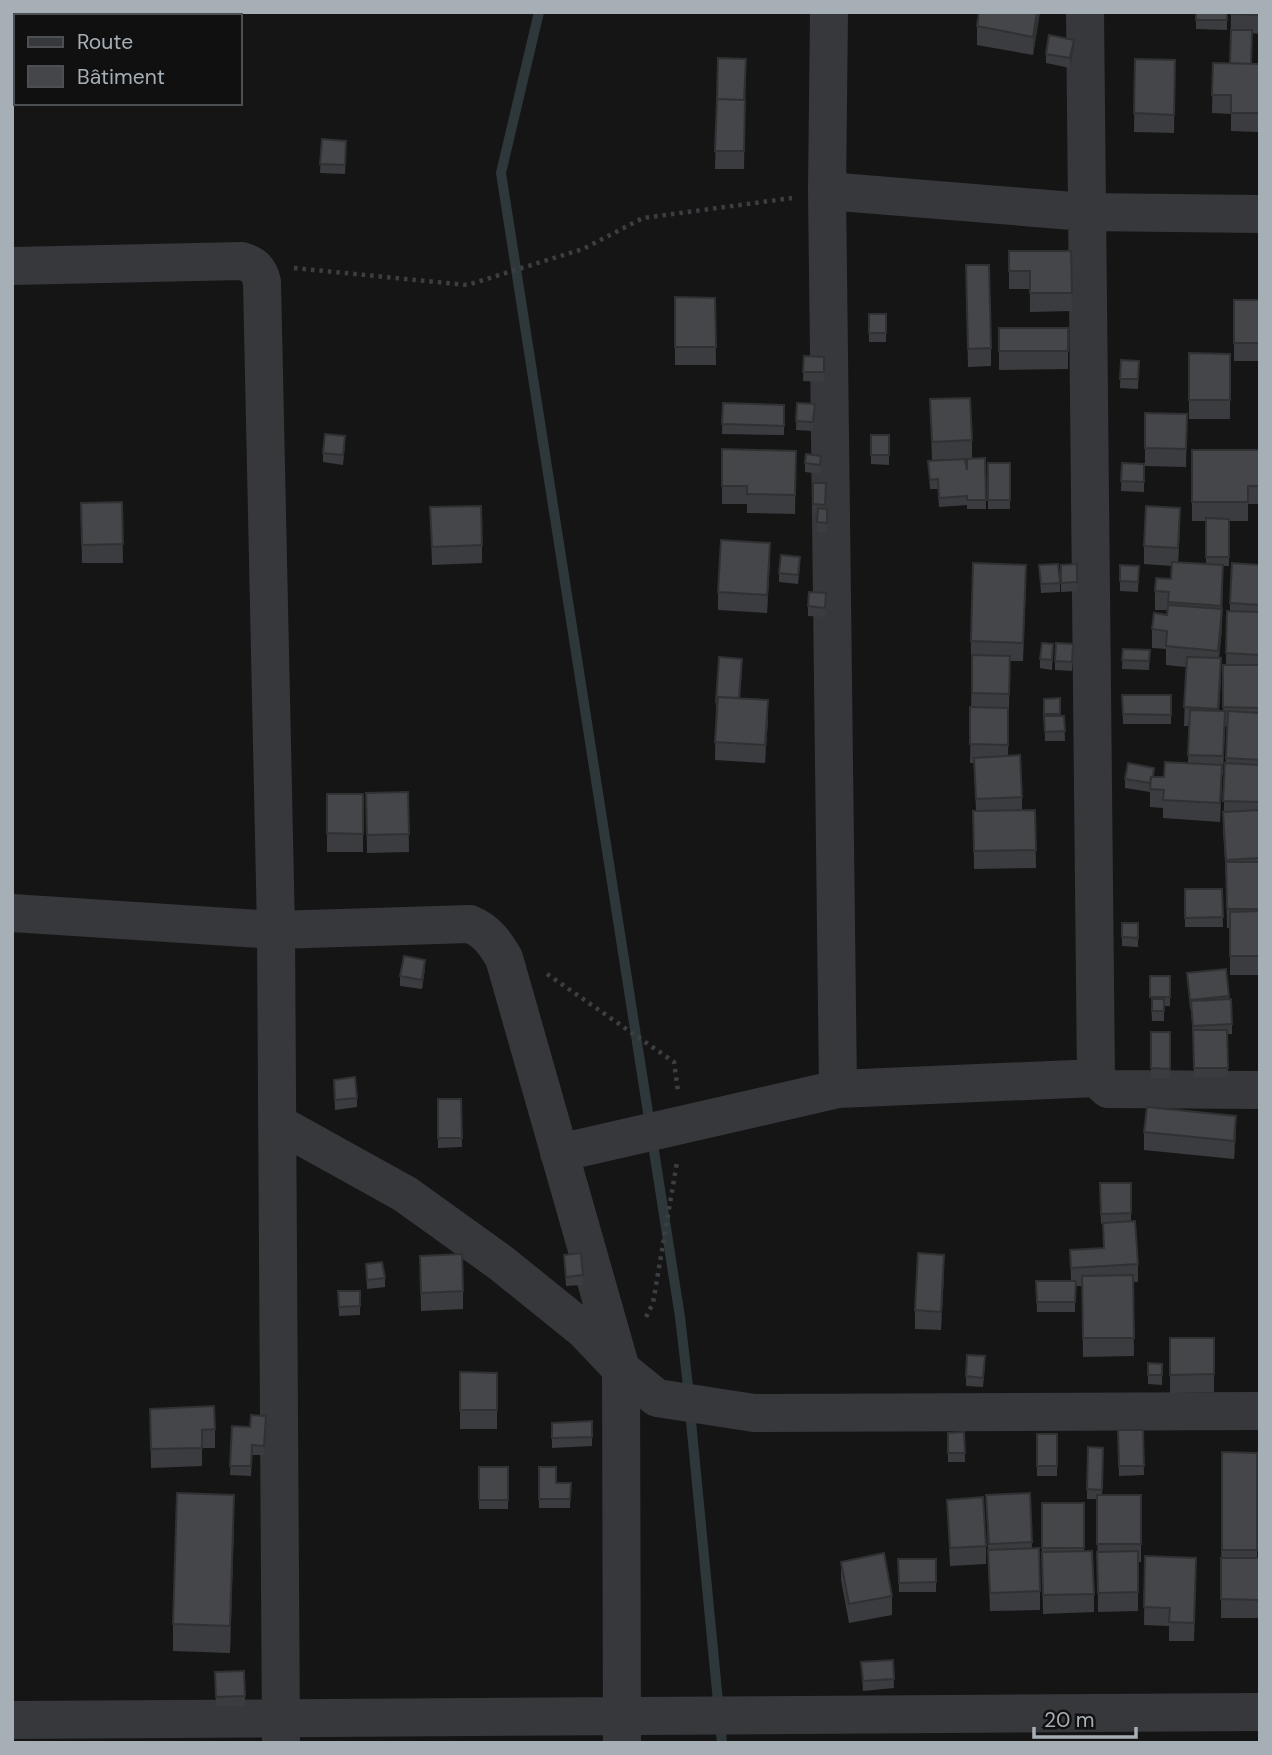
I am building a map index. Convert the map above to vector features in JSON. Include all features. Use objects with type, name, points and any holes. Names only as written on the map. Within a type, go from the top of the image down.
[{"type":"street","points":[[829,12],[827,191],[838,1089]]},
{"type":"street","points":[[1085,12],[1096,1078]]},
{"type":"street","points":[[827,191],[1085,212],[1260,214]]},
{"type":"street","points":[[12,266],[242,261],[253,264],[260,272],[262,282],[276,930],[282,1731]]},
{"type":"street","points":[[12,913],[276,930],[470,925],[483,929],[505,958],[621,1369],[621,1730]]},
{"type":"street","points":[[559,1153],[838,1089],[1096,1078],[1108,1089],[1260,1090]]},
{"type":"street","points":[[277,1123],[405,1194],[501,1263],[584,1331],[621,1369],[657,1398],[754,1413],[1260,1411]]},
{"type":"street","points":[[12,1720],[282,1731],[1096,1727],[1260,1712]]},
{"type":"path","points":[[253,264],[467,285],[583,249],[643,218],[757,205],[827,191]]},
{"type":"building","points":[[979,12],[1037,12],[1033,37],[977,26]]},
{"type":"building","points":[[1196,12],[1227,12],[1227,20],[1196,20]]},
{"type":"building","points":[[1260,12],[1260,15],[1231,14]]},
{"type":"building","points":[[1231,30],[1252,30],[1251,64],[1230,63]]},
{"type":"building","points":[[1049,35],[1074,40],[1070,58],[1046,54]]},
{"type":"building","points":[[718,58],[746,59],[744,100],[717,99]]},
{"type":"building","points":[[1135,59],[1175,60],[1174,115],[1134,113]]},
{"type":"building","points":[[1213,63],[1260,64],[1260,113],[1231,113],[1231,95],[1212,95]]},
{"type":"building","points":[[717,99],[745,100],[744,151],[715,151]]},
{"type":"building","points":[[322,139],[346,141],[345,165],[320,164]]},
{"type":"building","points":[[1009,251],[1071,251],[1072,293],[1030,293],[1030,271],[1009,271]]},
{"type":"building","points":[[966,265],[989,265],[991,348],[968,349]]},
{"type":"building","points":[[675,297],[715,298],[716,347],[675,347]]},
{"type":"building","points":[[1234,300],[1260,300],[1260,343],[1234,343]]},
{"type":"building","points":[[869,314],[886,314],[886,333],[869,333]]},
{"type":"building","points":[[999,328],[1068,328],[1068,351],[999,351]]},
{"type":"building","points":[[1189,353],[1230,354],[1230,400],[1189,400]]},
{"type":"building","points":[[804,356],[824,357],[824,372],[803,372]]},
{"type":"building","points":[[1121,360],[1139,361],[1138,379],[1120,379]]},
{"type":"building","points":[[970,398],[972,440],[932,442],[930,399]]},
{"type":"building","points":[[723,403],[784,405],[784,426],[722,424]]},
{"type":"building","points":[[797,403],[815,404],[813,422],[796,421]]},
{"type":"building","points":[[1145,413],[1187,414],[1186,449],[1145,448]]},
{"type":"building","points":[[325,434],[345,436],[343,455],[323,453]]},
{"type":"building","points":[[871,435],[889,435],[889,455],[871,455]]},
{"type":"building","points":[[722,449],[796,451],[795,495],[747,494],[747,486],[722,486]]},
{"type":"building","points":[[1192,450],[1260,450],[1260,486],[1248,486],[1248,502],[1192,502]]},
{"type":"building","points":[[806,454],[821,456],[820,465],[805,463]]},
{"type":"building","points":[[985,458],[986,500],[967,500],[967,496],[939,498],[938,479],[930,480],[928,461],[965,459],[967,470],[967,459]]},
{"type":"building","points":[[988,463],[1010,463],[1010,500],[988,500]]},
{"type":"building","points":[[1122,463],[1144,464],[1144,482],[1121,481]]},
{"type":"building","points":[[813,483],[826,483],[825,505],[813,504]]},
{"type":"building","points":[[122,502],[123,544],[82,545],[81,503]]},
{"type":"building","points":[[481,506],[482,545],[432,547],[430,507]]},
{"type":"building","points":[[1146,506],[1180,508],[1178,548],[1144,546]]},
{"type":"building","points":[[818,508],[827,509],[827,523],[817,522]]},
{"type":"building","points":[[1206,518],[1229,519],[1229,557],[1206,557]]},
{"type":"building","points":[[721,540],[770,543],[767,595],[718,592]]},
{"type":"building","points":[[781,555],[800,557],[798,575],[779,573]]},
{"type":"building","points":[[1172,562],[1223,565],[1221,606],[1168,602],[1169,592],[1155,591],[1156,578],[1171,579]]},
{"type":"building","points":[[973,563],[1026,565],[1023,643],[971,641]]},
{"type":"building","points":[[1232,563],[1260,565],[1260,605],[1230,603]]},
{"type":"building","points":[[1058,564],[1060,583],[1041,584],[1039,565]]},
{"type":"building","points":[[1077,564],[1077,582],[1061,583],[1061,565]]},
{"type":"building","points":[[1120,565],[1139,566],[1138,582],[1120,581]]},
{"type":"building","points":[[809,592],[826,593],[825,608],[808,606]]},
{"type":"building","points":[[1168,605],[1222,609],[1218,651],[1166,646],[1167,631],[1152,629],[1154,613],[1167,615]]},
{"type":"building","points":[[1227,611],[1260,612],[1260,655],[1226,653]]},
{"type":"building","points":[[1042,643],[1053,644],[1052,660],[1040,659]]},
{"type":"building","points":[[1056,643],[1073,644],[1072,662],[1055,661]]},
{"type":"building","points":[[1123,649],[1150,650],[1149,661],[1122,660]]},
{"type":"building","points":[[972,655],[1010,656],[1009,694],[972,693]]},
{"type":"building","points":[[719,657],[742,659],[739,698],[718,697],[716,702]]},
{"type":"building","points":[[1187,657],[1221,658],[1218,709],[1184,707]]},
{"type":"building","points":[[1223,665],[1260,665],[1260,708],[1223,707]]},
{"type":"building","points":[[1122,695],[1171,695],[1171,715],[1123,714]]},
{"type":"building","points":[[718,697],[768,700],[765,745],[715,742]]},
{"type":"building","points":[[1060,698],[1060,714],[1044,714],[1044,699]]},
{"type":"building","points":[[970,707],[1008,708],[1008,745],[970,744]]},
{"type":"building","points":[[1190,710],[1225,711],[1223,756],[1188,755]]},
{"type":"building","points":[[1228,711],[1260,713],[1260,760],[1226,758]]},
{"type":"building","points":[[1044,716],[1064,716],[1065,731],[1045,732]]},
{"type":"building","points":[[1020,755],[1022,797],[976,799],[974,758]]},
{"type":"building","points":[[1165,762],[1222,765],[1220,803],[1163,800],[1164,790],[1150,789],[1151,777],[1164,777]]},
{"type":"building","points":[[1128,763],[1154,768],[1150,783],[1125,779]]},
{"type":"building","points":[[1225,763],[1260,765],[1260,802],[1223,801]]},
{"type":"building","points":[[408,792],[409,834],[367,835],[366,793]]},
{"type":"building","points":[[327,794],[363,794],[363,834],[327,833]]},
{"type":"building","points":[[1035,810],[1036,850],[974,851],[973,811]]},
{"type":"building","points":[[1260,810],[1260,858],[1226,860],[1223,812]]},
{"type":"building","points":[[1226,862],[1260,862],[1260,909],[1227,909]]},
{"type":"building","points":[[1185,889],[1222,889],[1223,917],[1185,918]]},
{"type":"building","points":[[1260,911],[1260,956],[1230,956],[1230,912]]},
{"type":"building","points":[[1122,923],[1138,923],[1138,938],[1122,937]]},
{"type":"building","points":[[404,956],[425,960],[422,980],[400,976]]},
{"type":"building","points":[[1226,969],[1229,996],[1190,1000],[1187,973]]},
{"type":"building","points":[[1150,976],[1170,976],[1170,997],[1150,997]]},
{"type":"building","points":[[1152,999],[1164,999],[1164,1011],[1152,1011]]},
{"type":"building","points":[[1231,999],[1232,1024],[1193,1026],[1191,1001]]},
{"type":"building","points":[[1193,1030],[1227,1030],[1228,1068],[1194,1068]]},
{"type":"building","points":[[1151,1032],[1170,1032],[1170,1069],[1151,1068]]},
{"type":"building","points":[[355,1077],[357,1098],[335,1100],[334,1080]]},
{"type":"building","points":[[438,1099],[461,1099],[462,1138],[438,1138]]},
{"type":"building","points":[[1147,1107],[1236,1116],[1234,1141],[1144,1132]]},
{"type":"building","points":[[1100,1183],[1131,1183],[1131,1213],[1101,1214]]},
{"type":"building","points":[[1135,1221],[1138,1264],[1071,1268],[1070,1250],[1104,1248],[1103,1223]]},
{"type":"building","points":[[581,1253],[583,1275],[566,1277],[564,1255]]},
{"type":"building","points":[[918,1253],[944,1255],[941,1312],[915,1310]]},
{"type":"building","points":[[462,1254],[463,1291],[421,1293],[420,1256]]},
{"type":"building","points":[[382,1262],[385,1278],[367,1280],[366,1264]]},
{"type":"building","points":[[1133,1275],[1134,1338],[1083,1338],[1082,1276]]},
{"type":"building","points":[[1036,1281],[1076,1281],[1075,1302],[1037,1302]]},
{"type":"building","points":[[338,1291],[360,1291],[360,1306],[339,1307]]},
{"type":"building","points":[[1170,1338],[1214,1338],[1214,1374],[1170,1375]]},
{"type":"building","points":[[967,1355],[985,1356],[983,1378],[966,1376]]},
{"type":"building","points":[[1148,1363],[1162,1364],[1162,1375],[1148,1375]]},
{"type":"building","points":[[460,1372],[497,1373],[497,1410],[460,1410]]},
{"type":"building","points":[[214,1406],[215,1429],[202,1430],[202,1448],[151,1449],[150,1409]]},
{"type":"building","points":[[251,1415],[266,1416],[264,1446],[252,1445],[251,1466],[230,1466],[232,1426],[250,1427]]},
{"type":"building","points":[[592,1421],[592,1437],[552,1438],[552,1423]]},
{"type":"building","points":[[1118,1430],[1143,1430],[1144,1466],[1119,1466]]},
{"type":"building","points":[[964,1432],[965,1453],[948,1453],[948,1433]]},
{"type":"building","points":[[1037,1434],[1057,1434],[1057,1466],[1037,1466]]},
{"type":"building","points":[[1088,1447],[1103,1448],[1102,1490],[1087,1489]]},
{"type":"building","points":[[1222,1452],[1257,1453],[1257,1550],[1222,1550]]},
{"type":"building","points":[[479,1467],[508,1467],[508,1500],[479,1500]]},
{"type":"building","points":[[539,1467],[556,1467],[556,1483],[571,1483],[570,1499],[539,1499]]},
{"type":"building","points":[[177,1493],[234,1495],[230,1626],[173,1624]]},
{"type":"building","points":[[1030,1493],[1032,1542],[989,1544],[986,1495]]},
{"type":"building","points":[[1097,1495],[1141,1495],[1141,1544],[1097,1544]]},
{"type":"building","points":[[983,1497],[986,1546],[950,1548],[947,1500]]},
{"type":"building","points":[[1042,1503],[1084,1503],[1084,1548],[1042,1548]]},
{"type":"building","points":[[1039,1548],[1040,1591],[990,1593],[988,1550]]},
{"type":"building","points":[[1092,1551],[1094,1594],[1043,1595],[1042,1552]]},
{"type":"building","points":[[1138,1551],[1138,1592],[1098,1593],[1097,1552]]},
{"type":"building","points":[[884,1553],[892,1596],[849,1604],[841,1562]]},
{"type":"building","points":[[1145,1556],[1196,1558],[1194,1623],[1169,1622],[1170,1608],[1144,1607]]},
{"type":"building","points":[[1221,1558],[1260,1558],[1260,1600],[1221,1599]]},
{"type":"building","points":[[898,1559],[936,1559],[936,1582],[899,1583]]},
{"type":"building","points":[[893,1660],[894,1679],[863,1681],[861,1662]]},
{"type":"building","points":[[244,1671],[245,1696],[216,1697],[215,1672]]},
{"type":"waterway","points":[[539,12],[501,173],[680,1317],[689,1395]]},
{"type":"waterway","points":[[690,1411],[722,1743]]}]
